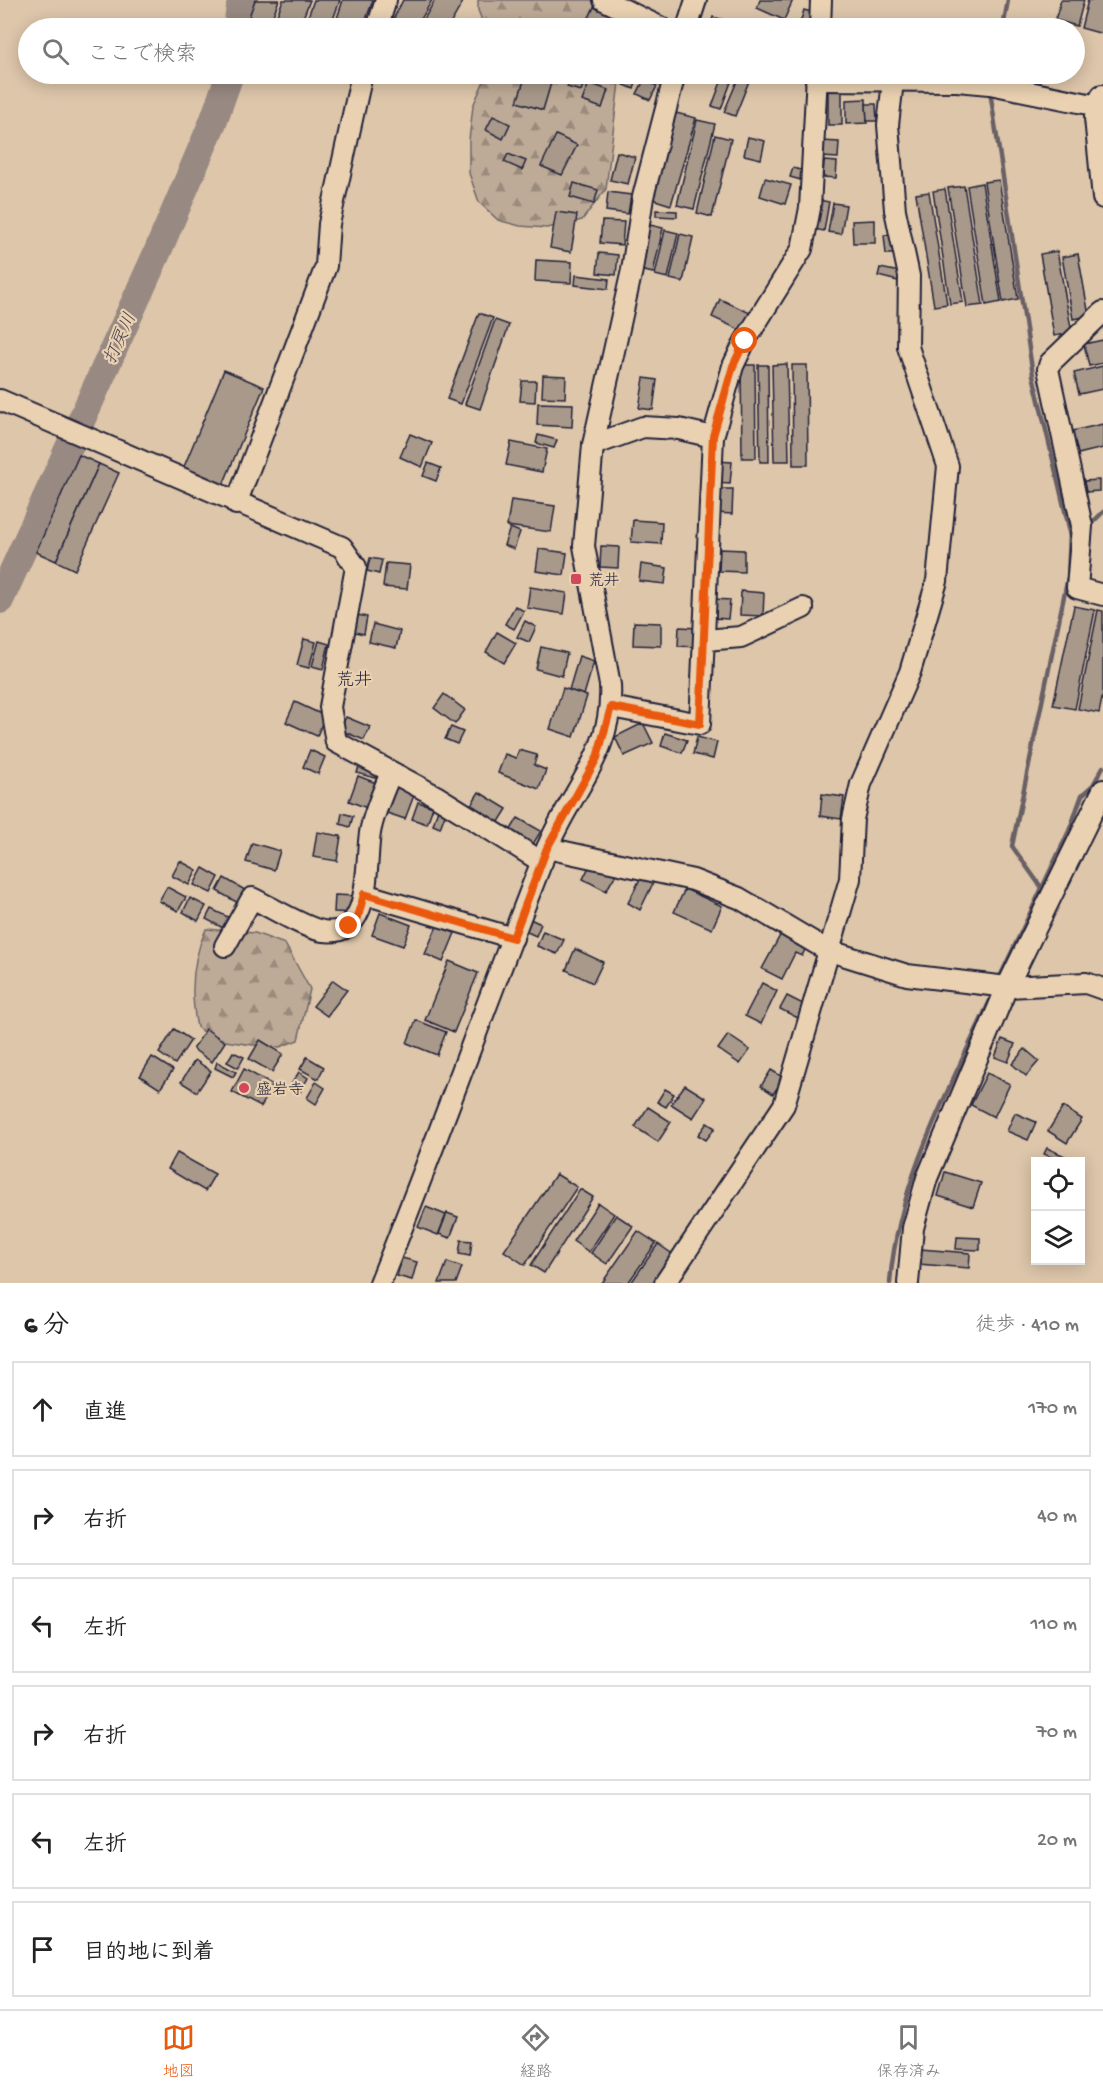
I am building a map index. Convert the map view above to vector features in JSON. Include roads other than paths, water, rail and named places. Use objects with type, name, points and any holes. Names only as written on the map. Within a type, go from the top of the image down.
[{"type":"street","points":[[380,18],[386,0]]},
{"type":"street","points":[[604,0],[641,18]]},
{"type":"street","points":[[690,18],[696,0]]},
{"type":"street","points":[[820,18],[821,0]]},
{"type":"street","points":[[236,504],[326,266],[329,224],[360,84]]},
{"type":"street","points":[[380,1283],[544,855],[597,758],[611,707],[610,685],[584,546],[593,445],[632,270],[643,197],[672,84]]},
{"type":"street","points":[[611,707],[700,724],[713,436],[733,366],[741,349],[802,249],[810,208],[816,84]]},
{"type":"street","points":[[665,1283],[784,1105],[827,950],[850,879],[853,819],[861,783],[910,672],[933,598],[939,566],[948,466],[908,347],[909,276],[895,210],[888,125],[892,84]]},
{"type":"street","points":[[990,84],[1101,102],[1103,198]]},
{"type":"street","points":[[1103,312],[1050,363],[1048,369],[1082,526],[1077,588],[1103,596]]},
{"type":"street","points":[[0,400],[236,504],[342,547],[356,567],[330,707],[336,742],[544,855],[693,880],[739,898],[827,950],[907,975],[1007,987],[1086,984],[1103,989]]},
{"type":"street","points":[[593,445],[643,427],[679,429],[713,436]]},
{"type":"street","points":[[705,640],[741,637],[802,608]]},
{"type":"street","points":[[225,946],[252,898],[321,932],[335,931],[349,926],[358,917],[364,894],[370,831],[391,772]]},
{"type":"street","points":[[908,1283],[913,1228],[927,1178],[1007,987],[1103,790]]},
{"type":"street","points":[[364,894],[513,938]]},
{"type":"waterway","name":"打戻川","points":[[238,18],[241,0]]},
{"type":"waterway","points":[[1005,18],[1008,0]]},
{"type":"waterway","name":"打戻川","points":[[0,600],[157,253],[213,122],[226,84]]},
{"type":"waterway","points":[[990,91],[1033,375],[1070,532],[1068,577],[1012,846],[1041,887]]},
{"type":"waterway","points":[[1088,527],[1103,512]]},
{"type":"waterway","points":[[998,981],[1069,831],[1082,795],[1093,785],[1103,767]]},
{"type":"waterway","points":[[890,1283],[895,1244],[915,1170],[944,1098],[994,992]]},
{"type":"place","name":"荒井","points":[[576,579]]},
{"type":"place","name":"盛岩寺","points":[[244,1088]]},
{"type":"district","name":"荒井","points":[[354,679]]}]
